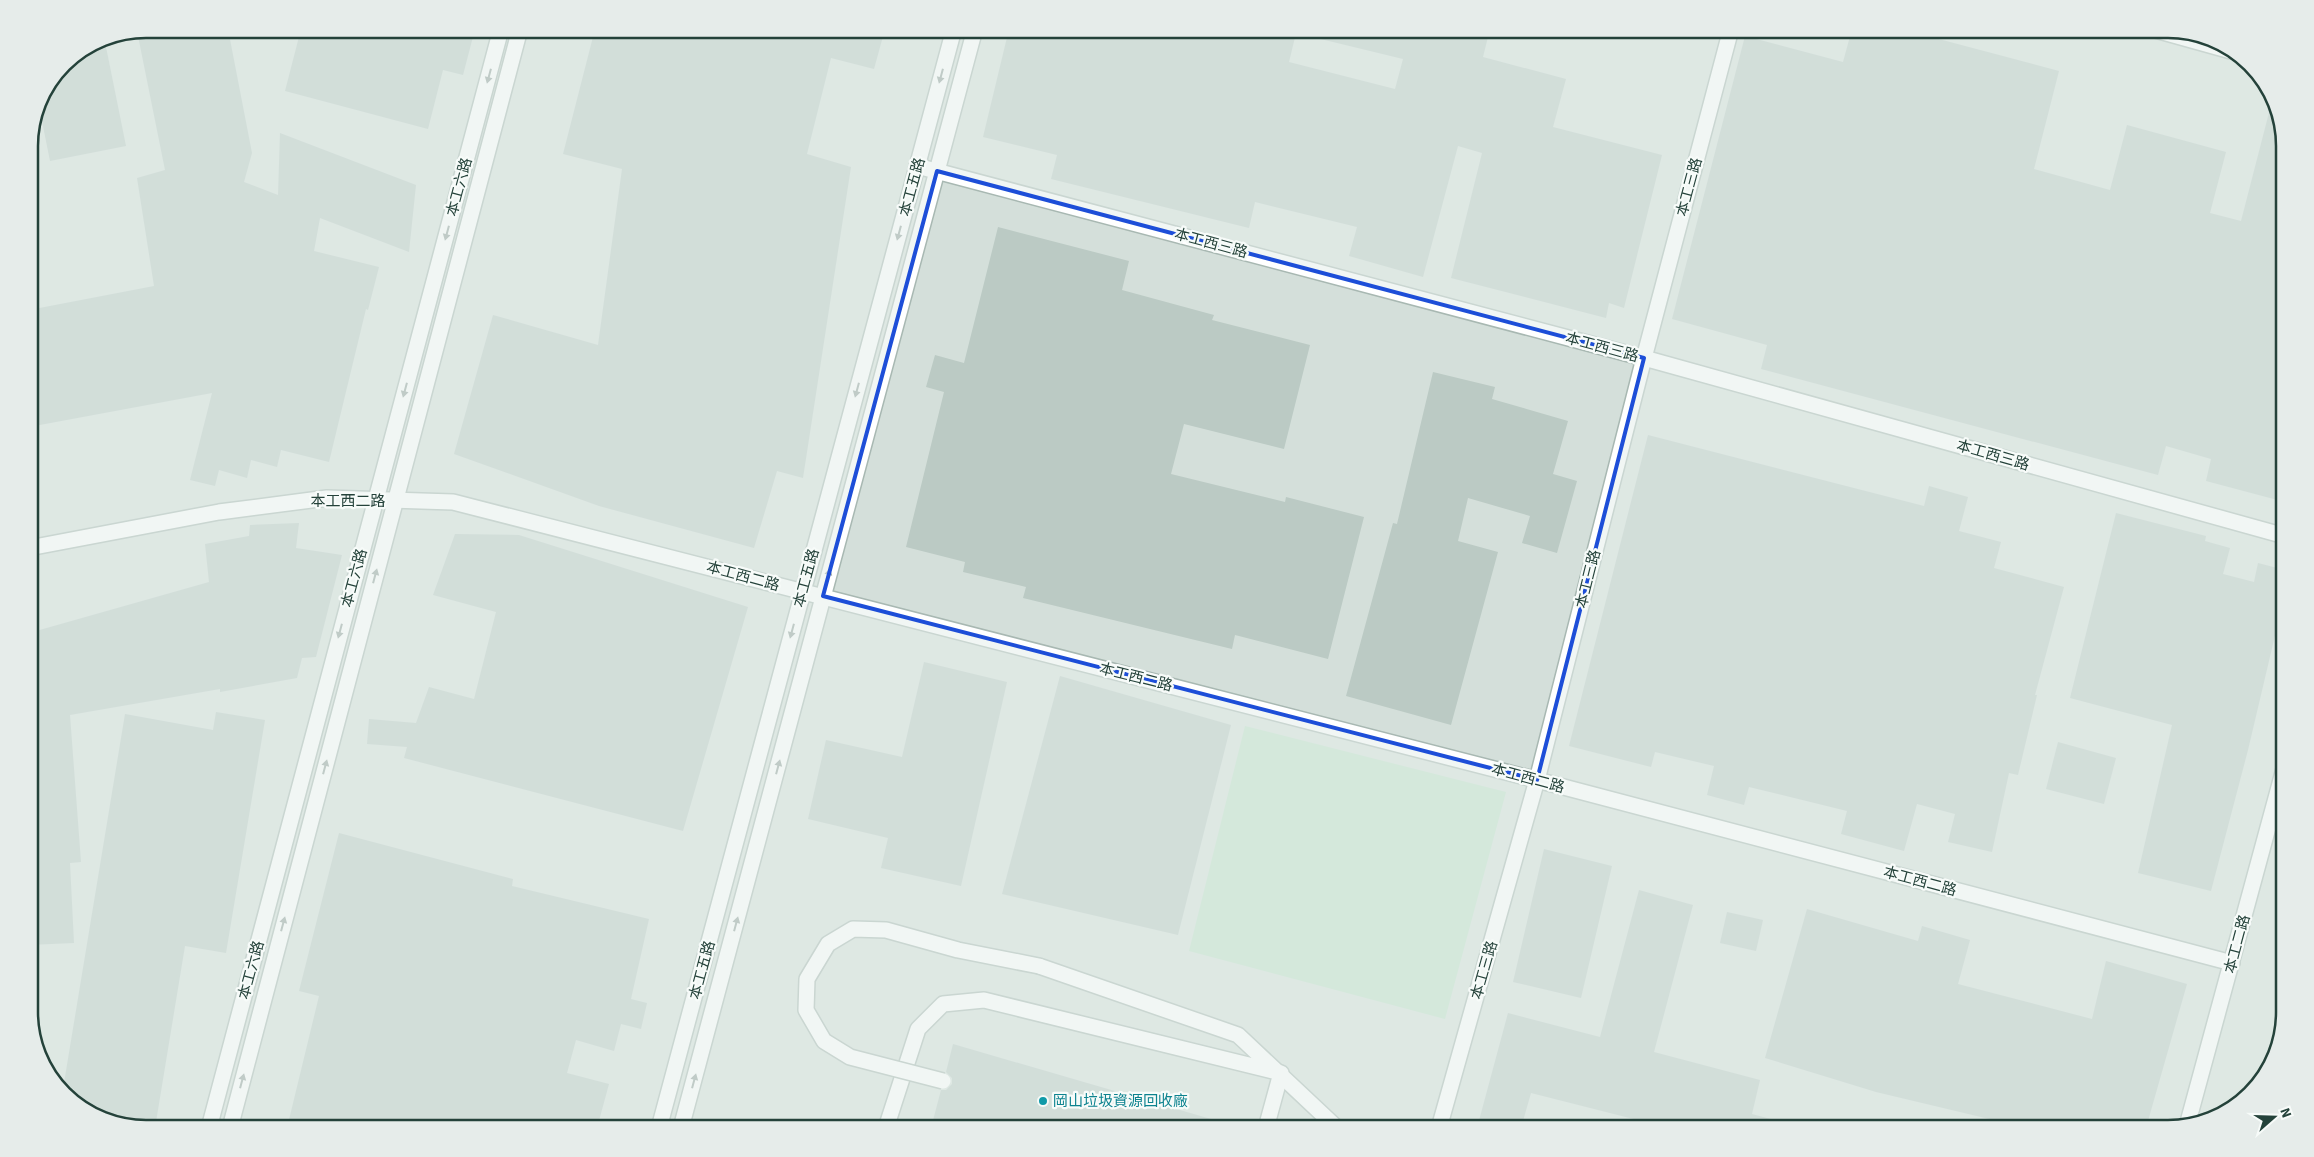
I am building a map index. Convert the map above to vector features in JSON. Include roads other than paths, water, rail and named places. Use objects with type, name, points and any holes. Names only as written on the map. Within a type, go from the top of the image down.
[{"type":"street","name":"本工六路","points":[[211,1120],[499,38]]},
{"type":"street","name":"本工六路","points":[[232,1120],[518,38]]},
{"type":"street","name":"本工五路","points":[[661,1120],[952,38]]},
{"type":"street","name":"本工五路","points":[[683,1120],[973,38]]},
{"type":"street","name":"本工三路","points":[[1441,1120],[1537,780],[1644,358],[1730,38]]},
{"type":"street","points":[[2192,40],[2204,44]]},
{"type":"street","name":"本工西三路","points":[[917,166],[1644,358],[2276,534]]},
{"type":"street","name":"本工西二路","points":[[38,546],[219,512],[327,498],[453,502],[1537,780],[2232,963]]},
{"type":"street","name":"本工二路","points":[[2189,1117],[2276,799]]},
{"type":"street","points":[[943,1081],[850,1057],[824,1042],[806,1010],[807,979],[828,944],[853,928],[886,930],[958,950],[1039,966],[1238,1035],[1281,1073],[1329,1120]]},
{"type":"street","points":[[889,1120],[918,1029],[943,1004],[984,1000],[1281,1073]]},
{"type":"street","points":[[1268,1120],[1281,1073]]},
{"type":"place","name":"岡山垃圾資源回收廠","points":[[1043,1101]]}]
